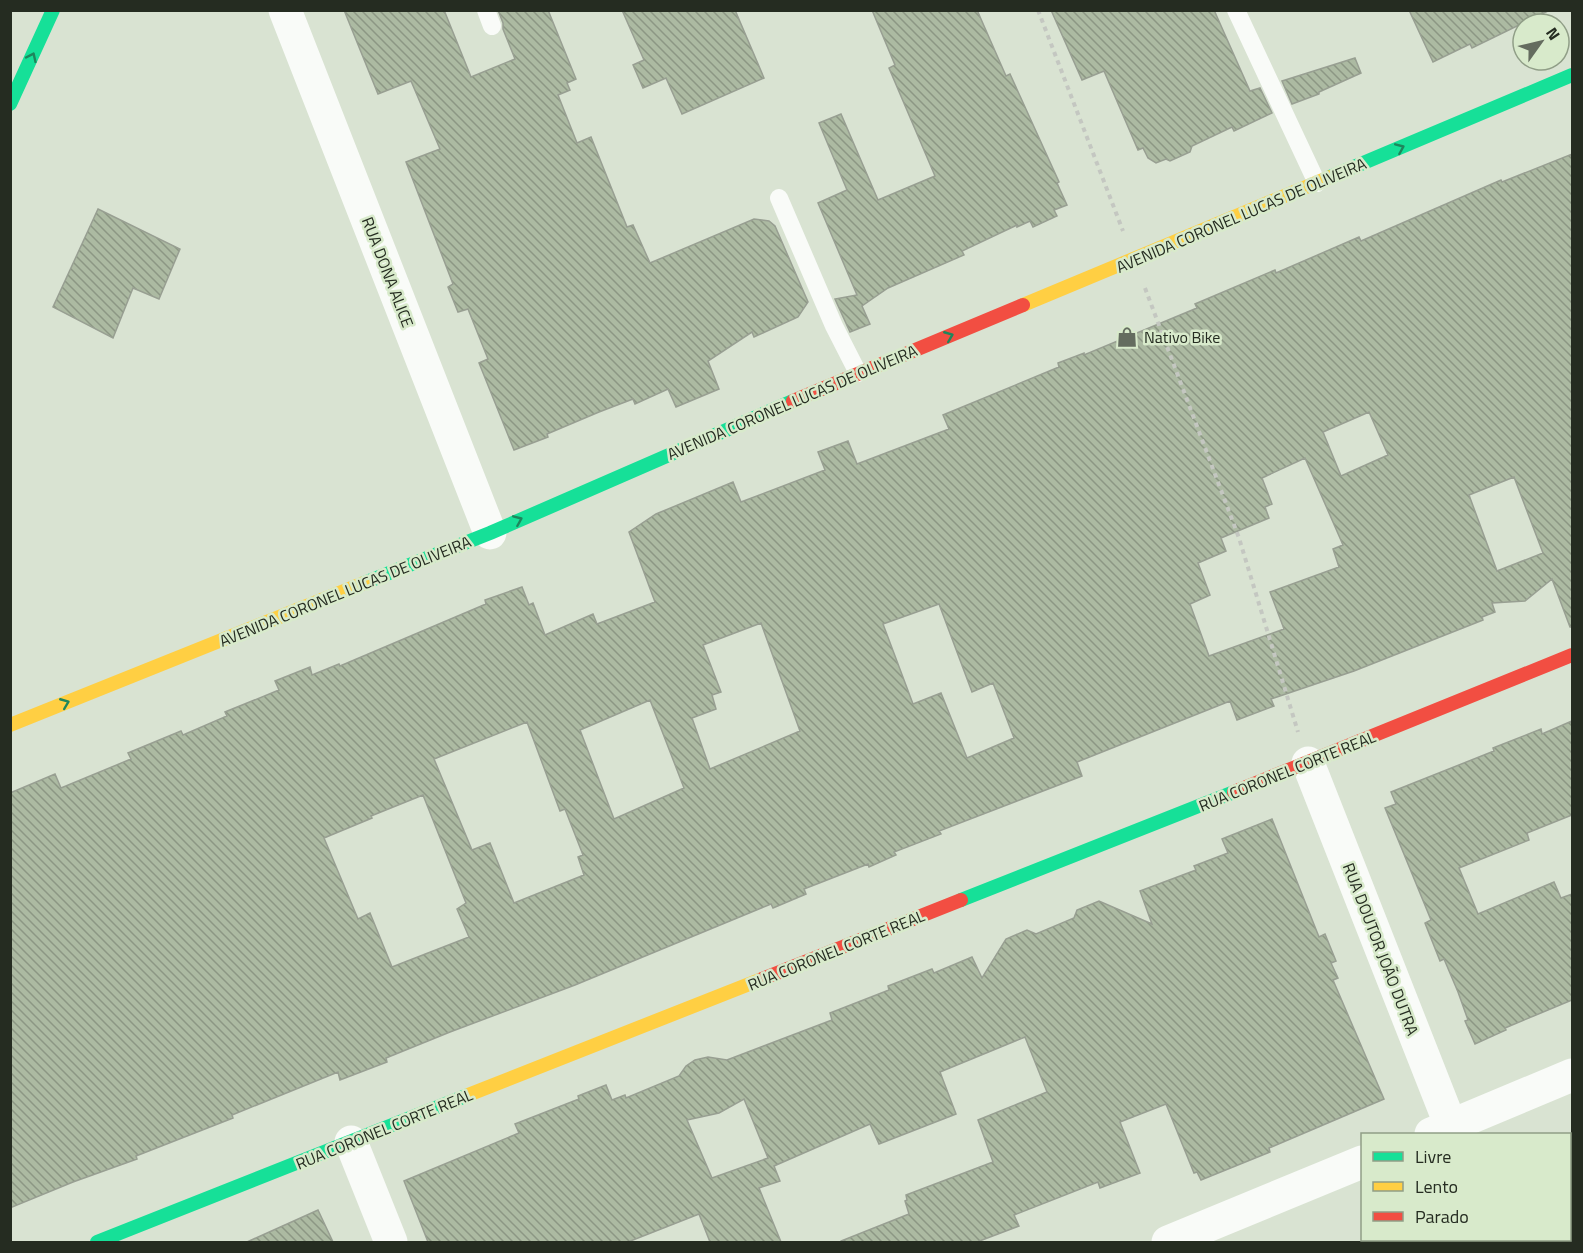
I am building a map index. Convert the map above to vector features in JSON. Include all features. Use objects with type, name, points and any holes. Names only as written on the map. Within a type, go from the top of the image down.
[{"type":"street","points":[[10,104],[53,10]]},
{"type":"street","name":"RUA DONA ALICE","points":[[285,10],[490,533]]},
{"type":"street","name":"AVENIDA CORONEL LUCAS DE OLIVEIRA","points":[[10,725],[490,533],[858,373],[1134,260],[1572,75]]},
{"type":"street","name":"RUA CORONEL CORTE REAL","points":[[97,1242],[1308,763],[1572,655]]},
{"type":"street","name":"RUA DOUTOR JOÃO DUTRA","points":[[1308,763],[1444,1132]]},
{"type":"street","points":[[1444,1132],[1572,1075]]},
{"type":"street","points":[[351,1142],[391,1242]]},
{"type":"street","points":[[1168,1242],[1361,1162]]},
{"type":"lane","points":[[1236,10],[1317,183]]},
{"type":"lane","points":[[779,198],[834,326],[858,373]]},
{"type":"path","points":[[1038,10],[1239,538],[1308,763]]},
{"type":"building","points":[[344,10],[444,10],[471,77],[515,59],[498,10],[548,10],[576,79],[567,83],[570,90],[558,95],[577,143],[591,137],[627,227],[633,225],[650,263],[754,219],[769,221],[775,226],[808,302],[798,317],[754,337],[752,332],[708,361],[719,389],[676,407],[668,389],[635,404],[633,399],[514,450],[479,363],[488,359],[468,309],[458,312],[448,287],[453,284],[406,162],[440,149],[411,81],[378,94]]},
{"type":"building","points":[[622,10],[735,10],[764,78],[682,114],[666,78],[643,88],[633,65],[644,60]]},
{"type":"building","points":[[872,10],[977,10],[1006,76],[1010,74],[1059,182],[1057,183],[1067,205],[1054,210],[1057,216],[1033,227],[1030,221],[1017,227],[1017,225],[962,251],[964,255],[888,288],[862,306],[870,324],[850,332],[835,299],[857,295],[818,203],[847,190],[819,123],[841,114],[878,200],[935,176],[889,68],[895,65]]},
{"type":"building","points":[[1051,10],[1214,10],[1250,91],[1260,88],[1272,113],[1234,131],[1232,127],[1192,146],[1190,152],[1170,161],[1166,159],[1156,163],[1148,158],[1143,148],[1138,150],[1104,71],[1082,80]]},
{"type":"building","points":[[1409,10],[1550,10],[1511,12],[1511,29],[1472,48],[1470,44],[1433,62]]},
{"type":"building","points":[[1355,58],[1361,73],[1319,94],[1292,104],[1282,81]]},
{"type":"building","points":[[1572,154],[1572,627],[1570,627],[1552,579],[1525,601],[1492,603],[1495,612],[1482,617],[1483,620],[1354,671],[1271,699],[1274,706],[1237,720],[1230,701],[1077,762],[1082,776],[939,831],[941,834],[894,852],[896,855],[869,867],[868,864],[804,889],[806,894],[773,908],[771,904],[575,985],[386,1058],[387,1062],[340,1080],[338,1072],[232,1115],[233,1118],[136,1156],[137,1159],[10,1208],[10,793],[55,774],[61,788],[131,759],[128,753],[181,731],[183,735],[227,716],[225,712],[279,690],[275,681],[310,667],[312,675],[339,664],[340,666],[486,604],[485,600],[522,587],[529,605],[533,603],[545,635],[593,614],[597,624],[655,602],[629,532],[656,514],[733,482],[741,502],[825,470],[818,452],[848,441],[857,464],[949,429],[943,415],[1059,367],[1058,363],[1084,353],[1084,355],[1197,308],[1195,304],[1275,270],[1276,273],[1359,237],[1361,241],[1501,180],[1502,182]],"holes":[[[1369,412],[1388,455],[1341,476],[1323,432]],[[1305,458],[1343,545],[1333,549],[1339,567],[1270,592],[1284,629],[1209,656],[1190,604],[1210,595],[1198,563],[1226,551],[1221,538],[1269,518],[1265,507],[1272,504],[1262,478]],[[1514,477],[1543,553],[1497,571],[1469,495]],[[939,604],[972,692],[993,683],[1014,738],[967,758],[941,693],[913,704],[883,624]],[[761,623],[800,731],[710,769],[692,718],[716,709],[712,695],[721,692],[703,645]],[[650,700],[684,788],[614,819],[580,730]],[[527,722],[560,811],[565,809],[583,855],[578,857],[584,875],[514,903],[490,843],[472,850],[434,759]],[[423,795],[466,903],[457,909],[469,937],[392,967],[370,913],[358,919],[324,838],[372,818],[371,816]]]},
{"type":"building","points":[[98,209],[180,249],[159,299],[133,288],[113,338],[53,307]]},
{"type":"building","points":[[1572,721],[1572,815],[1527,833],[1529,840],[1459,868],[1478,914],[1554,882],[1561,898],[1572,894],[1572,1000],[1505,1028],[1506,1030],[1475,1044],[1465,1021],[1468,1020],[1458,992],[1444,959],[1440,961],[1425,923],[1431,920],[1385,808],[1396,804],[1391,792],[1494,751],[1493,748],[1541,729],[1542,734]]},
{"type":"building","points":[[1272,819],[1319,937],[1325,934],[1336,961],[1331,963],[1338,978],[1333,980],[1384,1099],[1269,1148],[1270,1152],[1201,1180],[1197,1172],[1194,1173],[1166,1104],[1120,1122],[1140,1173],[1100,1188],[1098,1182],[1014,1215],[1019,1226],[977,1242],[841,1242],[909,1214],[905,1201],[907,1200],[906,1195],[993,1162],[978,1120],[1047,1092],[1025,1037],[940,1072],[956,1114],[879,1144],[870,1124],[774,1166],[780,1181],[759,1188],[781,1242],[710,1242],[699,1214],[628,1242],[428,1242],[404,1181],[519,1133],[515,1124],[579,1099],[578,1096],[606,1085],[612,1100],[625,1095],[626,1098],[679,1076],[686,1066],[695,1060],[708,1057],[727,1060],[832,1020],[830,1013],[889,990],[888,986],[932,969],[934,973],[972,957],[982,978],[1006,939],[1027,930],[1036,934],[1074,918],[1077,910],[1099,901],[1152,924],[1140,891],[1196,870],[1194,866],[1228,853],[1222,839]],"holes":[[[744,1099],[768,1158],[712,1178],[687,1120],[719,1113]]]},
{"type":"building","points":[[318,1210],[333,1242],[247,1242]]},
{"type":"traffic: fast","points":[[10,104],[53,10]]},
{"type":"traffic: fast","points":[[1330,177],[1572,75]]},
{"type":"traffic: fast","points":[[364,583],[490,533],[793,401]]},
{"type":"traffic: fast","points":[[961,900],[1234,792]]},
{"type":"traffic: fast","points":[[97,1242],[468,1095]]},
{"type":"traffic: slow","points":[[1023,305],[1330,177]]},
{"type":"traffic: slow","points":[[10,725],[364,583]]},
{"type":"traffic: slow","points":[[468,1095],[762,979]]},
{"type":"traffic: jam","points":[[793,401],[1023,305]]},
{"type":"traffic: jam","points":[[1234,792],[1572,655]]},
{"type":"traffic: jam","points":[[762,979],[961,900]]},
{"type":"place","name":"Nativo Bike","points":[[1127,337]]}]
